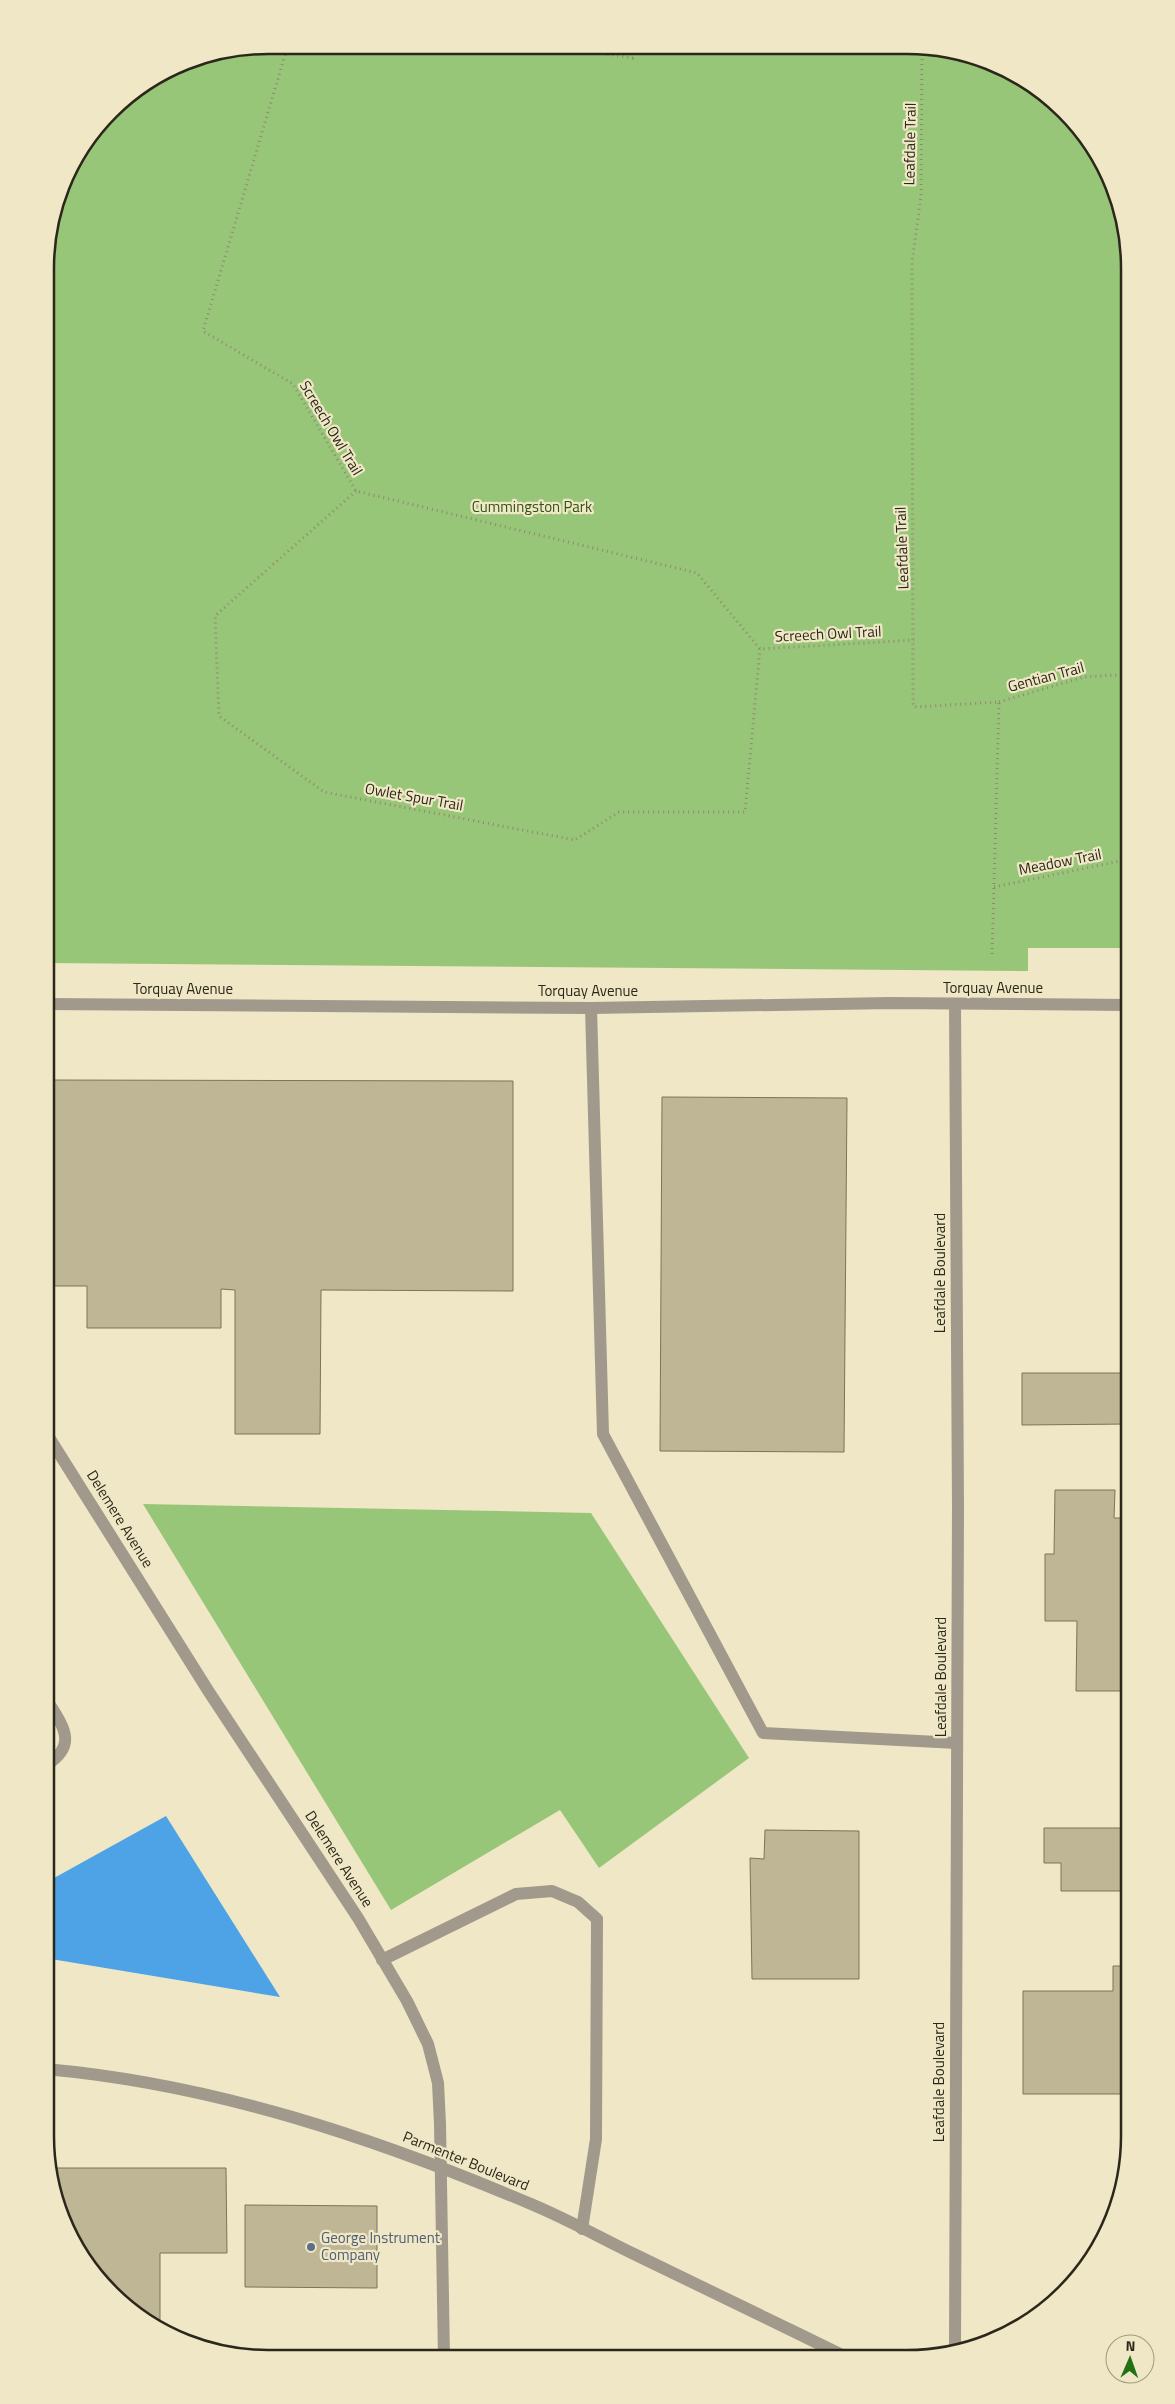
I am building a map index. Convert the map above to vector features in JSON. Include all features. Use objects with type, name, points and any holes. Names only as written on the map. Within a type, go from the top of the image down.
[{"type":"street","name":"Torquay Avenue","points":[[54,1004],[591,1008],[955,1004],[1121,1005]]},
{"type":"street","name":"Leafdale Boulevard","points":[[954,2345],[957,1743],[955,1004]]},
{"type":"street","points":[[591,1008],[603,1434],[763,1733],[957,1743]]},
{"type":"street","name":"Delemere Avenue","points":[[54,1445],[210,1692],[358,1918],[407,2000],[428,2044],[438,2083],[444,2350]]},
{"type":"street","points":[[54,1712],[65,1731],[64,1748],[54,1761]]},
{"type":"street","points":[[382,1960],[516,1894],[552,1891],[578,1902],[596,1919],[596,2139],[582,2229]]},
{"type":"street","name":"Parmenter Boulevard","points":[[54,2070],[88,2072],[217,2096],[345,2132],[441,2167],[532,2204],[831,2350]]},
{"type":"path","name":"Screech Owl Trail","points":[[285,54],[203,331],[293,384],[356,491],[697,573],[760,649],[914,640]]},
{"type":"path","points":[[606,54],[633,58],[635,54]]},
{"type":"path","name":"Leafdale Trail","points":[[922,54],[921,196],[912,262],[914,388],[911,479],[914,707],[999,702]]},
{"type":"path","name":"Owlet Spur Trail","points":[[356,491],[215,616],[219,716],[324,792],[575,840],[619,812],[745,812],[760,649]]},
{"type":"path","name":"Gentian Trail","points":[[999,702],[1084,677],[1121,675]]},
{"type":"path","points":[[992,957],[999,702]]},
{"type":"path","name":"Meadow Trail","points":[[994,886],[1121,861]]},
{"type":"green space","name":"Cummingston Park","points":[[253,54],[922,54],[963,61],[989,70],[1014,82],[1038,98],[1059,116],[1077,137],[1093,161],[1105,186],[1114,212],[1121,253],[1121,948],[1028,948],[1028,971],[54,963],[54,253],[61,212],[70,186],[82,160],[116,116],[160,82],[186,70],[212,61]]},
{"type":"green space","points":[[143,1504],[591,1513],[749,1758],[599,1868],[560,1810],[391,1910]]},
{"type":"water","points":[[166,1816],[280,1997],[54,1959],[54,1878]]},
{"type":"building","points":[[54,1080],[513,1081],[513,1291],[321,1290],[320,1434],[235,1434],[235,1290],[221,1289],[221,1328],[87,1328],[87,1286],[54,1286]]},
{"type":"building","points":[[662,1097],[847,1098],[844,1452],[660,1451]]},
{"type":"building","points":[[1022,1373],[1121,1373],[1121,1424],[1022,1425]]},
{"type":"building","points":[[1055,1490],[1115,1490],[1114,1518],[1121,1518],[1121,1691],[1076,1691],[1077,1621],[1045,1621],[1045,1554],[1054,1554]]},
{"type":"building","points":[[1044,1828],[1121,1828],[1121,1891],[1061,1891],[1061,1863],[1044,1863]]},
{"type":"building","points":[[765,1830],[859,1831],[859,1979],[752,1979],[750,1858],[764,1859]]},
{"type":"building","points":[[1113,1966],[1121,1966],[1121,2094],[1023,2094],[1023,1991],[1113,1991]]},
{"type":"building","points":[[56,2168],[226,2168],[227,2253],[160,2253],[160,2322],[116,2288],[82,2244],[65,2205]]},
{"type":"building","name":"George Instrument Company","points":[[245,2205],[377,2206],[377,2288],[245,2287]]},
{"type":"place","name":"George Instrument Company","points":[[311,2247]]}]
